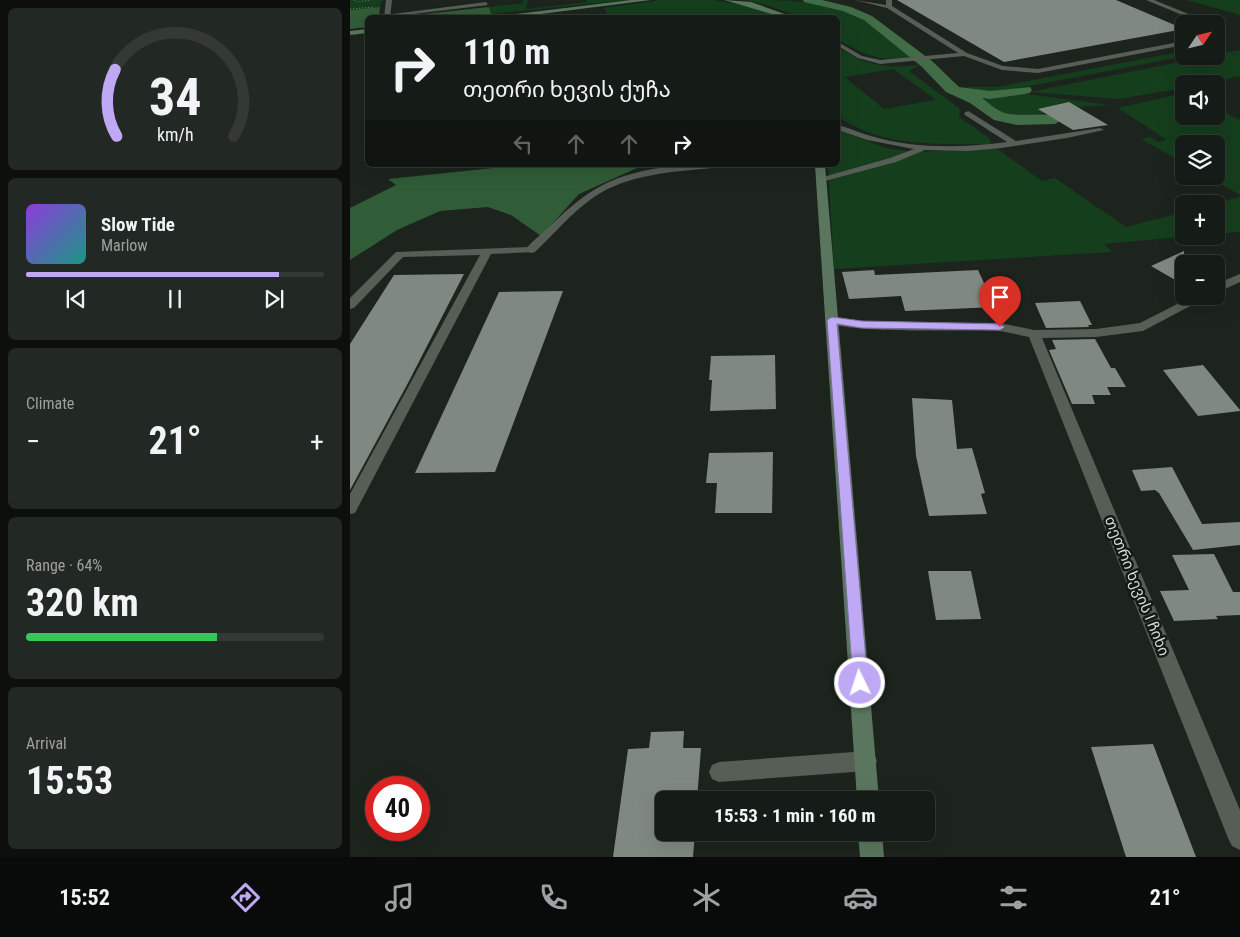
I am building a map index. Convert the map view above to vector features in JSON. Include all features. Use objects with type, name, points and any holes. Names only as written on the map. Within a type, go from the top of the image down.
[{"type":"street","points":[[514,15],[648,0]]},
{"type":"street","points":[[727,0],[751,4],[784,15]]},
{"type":"street","points":[[350,33],[365,31]]},
{"type":"street","points":[[531,250],[590,195],[624,180],[653,171],[692,167]]},
{"type":"street","points":[[820,167],[868,791]]},
{"type":"street","points":[[1225,285],[1240,278]]},
{"type":"street","points":[[832,320],[862,324],[1000,327],[1034,334],[1096,333],[1143,328],[1186,305]]},
{"type":"street","name":"თეთრი ხევის I ჩიხი","points":[[1034,334],[1240,838]]},
{"type":"street","points":[[871,841],[872,857]]},
{"type":"lane","points":[[858,0],[889,4],[965,54],[1002,68],[1038,71],[1175,46]]},
{"type":"lane","points":[[1149,0],[1187,15]]},
{"type":"lane","points":[[396,15],[486,4]]},
{"type":"lane","points":[[840,45],[860,57],[880,62],[902,62],[965,54]]},
{"type":"lane","points":[[968,114],[1014,143]]},
{"type":"lane","points":[[840,128],[889,144],[922,149],[972,148],[1100,130]]},
{"type":"lane","points":[[821,179],[893,160],[922,149]]},
{"type":"lane","points":[[350,305],[400,254],[531,250]]},
{"type":"lane","points":[[350,508],[355,490],[487,252]]},
{"type":"lane","points":[[718,772],[866,762]]},
{"type":"path","points":[[354,0],[365,0]]},
{"type":"path","points":[[354,0],[370,0]]},
{"type":"path","points":[[350,9],[389,3]]},
{"type":"green space","points":[[350,0],[382,0],[380,7],[350,10]]},
{"type":"green space","points":[[524,0],[528,0],[526,9],[587,2],[586,0],[626,0],[491,14],[489,7],[523,3]]},
{"type":"green space","points":[[662,0],[714,0],[778,15],[607,15],[604,8]]},
{"type":"green space","points":[[744,0],[804,2],[849,11],[873,26],[911,58],[880,58],[857,50],[840,41],[840,15],[795,15],[763,4]]},
{"type":"green space","points":[[1187,0],[1240,0],[1240,15]]},
{"type":"green space","points":[[380,7],[379,15],[365,15],[365,27],[350,29],[350,10]]},
{"type":"green space","points":[[489,7],[491,14],[483,15],[415,15]]},
{"type":"green space","points":[[840,48],[859,59],[877,65],[920,65],[909,71],[960,109],[959,117],[989,138],[991,144],[911,142],[872,134],[840,117]],"holes":[[[893,69],[935,100],[884,109],[845,77]]]},
{"type":"green space","points":[[1240,50],[1240,76],[1225,79],[1225,75],[1175,75],[1175,90],[1118,99],[1030,92],[1175,63],[1175,65],[1225,65],[1225,53]]},
{"type":"green space","points":[[1175,53],[1175,58],[1010,90],[982,92],[966,87],[997,87]]},
{"type":"green space","points":[[1019,93],[1110,105],[1077,107],[1015,118],[1002,115],[983,99]]},
{"type":"green space","points":[[1175,95],[1175,125],[1225,125],[1225,112],[1240,120],[1240,195],[1223,185],[1225,185],[1225,135],[1175,135],[1175,158],[1141,139],[1150,137],[1158,142],[1167,140],[1118,108]]},
{"type":"green space","points":[[840,131],[886,148],[914,152],[996,148],[1042,181],[1055,178],[1126,227],[1175,214],[1175,238],[1104,244],[1112,252],[834,269],[828,167],[840,167]]},
{"type":"green space","points":[[502,167],[637,167],[579,194],[541,236],[511,215],[488,207],[440,211],[397,230],[350,260],[350,208],[396,185],[388,179]]},
{"type":"green space","points":[[1240,197],[1240,232],[1225,233],[1225,201]]},
{"type":"building","points":[[897,0],[1116,0],[1175,25],[1175,31],[1004,62]]},
{"type":"building","points":[[1069,102],[1108,125],[1073,130],[1038,109]]},
{"type":"building","points":[[1184,251],[1184,255],[1175,255]]},
{"type":"building","points":[[1175,255],[1175,280],[1151,266]]},
{"type":"building","points":[[874,270],[875,275],[978,270],[995,307],[905,311],[901,296],[849,299],[842,272]]},
{"type":"building","points":[[464,274],[350,490],[350,344],[394,275]]},
{"type":"building","points":[[563,291],[495,472],[415,473],[499,292]]},
{"type":"building","points":[[1080,301],[1092,325],[1088,325],[1089,327],[1046,328],[1035,303]]},
{"type":"building","points":[[1095,339],[1111,368],[1115,368],[1126,387],[1107,387],[1111,395],[1092,395],[1095,404],[1072,404],[1049,350],[1056,349],[1052,340]]},
{"type":"building","points":[[775,355],[776,409],[710,411],[712,380],[709,380],[711,356]]},
{"type":"building","points":[[1203,365],[1240,411],[1198,416],[1163,370]]},
{"type":"building","points":[[912,398],[952,400],[957,449],[972,448],[985,493],[981,494],[987,514],[929,516],[916,456]]},
{"type":"building","points":[[773,452],[772,513],[715,513],[717,483],[706,483],[709,453]]},
{"type":"building","points":[[1172,467],[1202,524],[1240,522],[1240,545],[1193,550],[1159,493],[1155,490],[1141,491],[1132,470]]},
{"type":"building","points":[[1214,554],[1233,592],[1240,592],[1240,615],[1216,616],[1218,619],[1174,621],[1160,591],[1189,590],[1172,555]]},
{"type":"building","points":[[928,571],[971,571],[981,619],[936,620]]},
{"type":"building","points":[[684,731],[683,748],[701,748],[698,791],[655,791],[655,841],[694,841],[693,857],[613,857],[628,749],[649,748],[651,732]]},
{"type":"building","points":[[1153,744],[1196,857],[1126,857],[1091,747]]},
{"type":"waterway","points":[[808,0],[847,9],[868,18],[927,64],[951,89],[975,100],[999,117],[1017,120],[1055,119]]},
{"type":"waterway","points":[[962,91],[990,95],[1025,90]]},
{"type":"route","points":[[860,683],[832,320],[862,324],[1000,327]]}]
